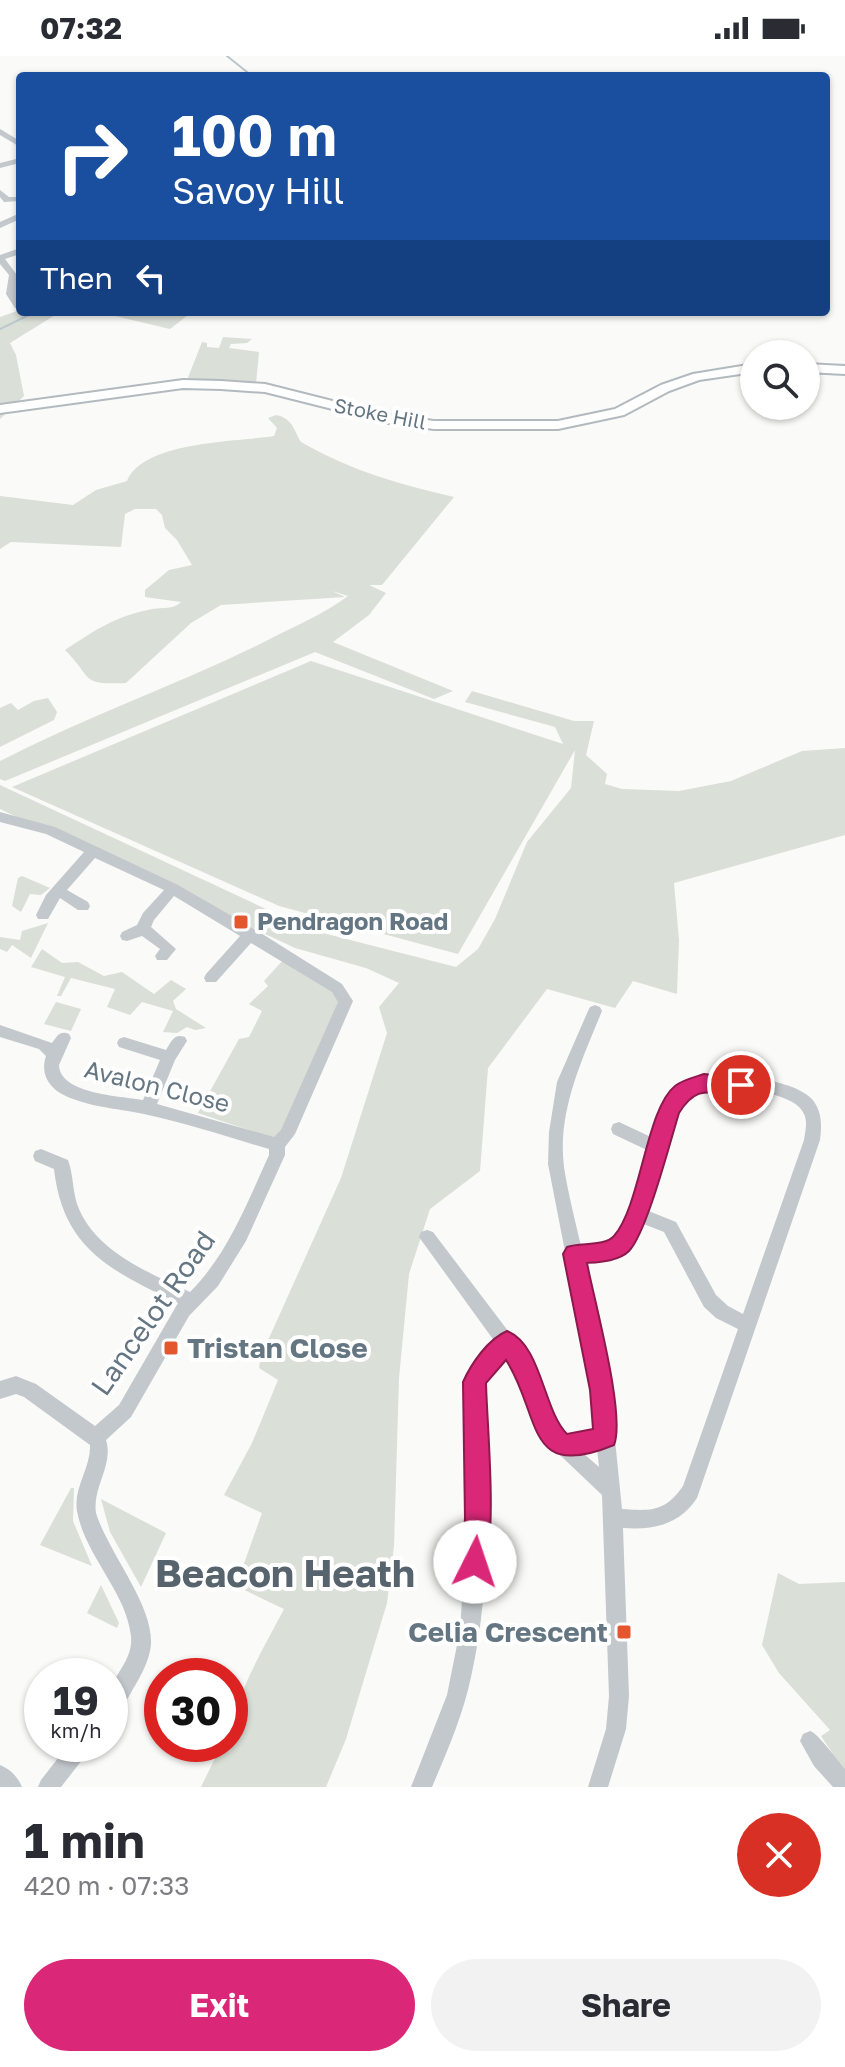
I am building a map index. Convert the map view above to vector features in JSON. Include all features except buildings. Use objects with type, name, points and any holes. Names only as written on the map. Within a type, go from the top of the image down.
[{"type":"street","points":[[0,258],[11,268],[16,280]]},
{"type":"street","points":[[16,284],[11,294],[16,303]]},
{"type":"street","points":[[820,369],[845,370]]},
{"type":"street","name":"Stoke Hill","points":[[0,409],[183,384],[221,385],[265,388],[388,419],[434,425],[558,425],[619,412],[665,388],[697,377],[740,370]]},
{"type":"street","points":[[4,823],[25,821],[94,850],[173,889],[251,934],[211,978]]},
{"type":"street","points":[[43,915],[51,899],[94,850]]},
{"type":"street","points":[[127,936],[143,929],[148,917],[173,889]]},
{"type":"street","points":[[59,891],[83,906]]},
{"type":"street","points":[[143,929],[169,949],[162,956]]},
{"type":"street","name":"Lancelot Road","points":[[96,1437],[125,1411],[183,1310],[212,1281],[240,1236],[277,1155],[277,1145],[287,1134],[346,1001],[343,994],[251,934]]},
{"type":"street","points":[[595,1011],[565,1082],[557,1132],[559,1191],[601,1390],[613,1518],[619,1696],[616,1729],[598,1787]]},
{"type":"street","name":"Avalon Close","points":[[1,1031],[44,1045],[54,1054]]},
{"type":"street","name":"Avalon Close","points":[[64,1038],[54,1054],[50,1069],[54,1080],[67,1089],[277,1145]]},
{"type":"street","points":[[147,1108],[169,1057],[180,1041]]},
{"type":"street","points":[[124,1043],[169,1057]]},
{"type":"street","points":[[574,1254],[618,1247],[636,1214],[676,1098],[696,1084],[713,1082],[770,1087],[789,1092],[813,1112],[816,1125],[812,1140],[690,1491],[681,1506],[658,1519],[613,1518]]},
{"type":"street","points":[[619,1129],[657,1147]]},
{"type":"street","points":[[41,1156],[62,1165],[65,1198],[72,1214],[108,1258],[191,1301]]},
{"type":"street","points":[[636,1214],[670,1227],[710,1301],[722,1312],[747,1325]]},
{"type":"street","points":[[427,1237],[435,1262],[507,1342],[530,1377],[548,1432],[610,1490]]},
{"type":"street","points":[[421,1787],[463,1668],[471,1611],[477,1518],[475,1382],[485,1364],[507,1342]]},
{"type":"street","points":[[0,1390],[16,1385],[30,1390],[96,1437],[100,1447],[99,1458],[86,1490],[86,1510],[137,1618],[141,1644],[128,1679]]},
{"type":"street","points":[[562,1446],[575,1446],[605,1437]]},
{"type":"street","points":[[810,1741],[821,1759],[845,1784]]},
{"type":"street","points":[[48,1787],[68,1762]]},
{"type":"street","points":[[0,1775],[12,1787]]},
{"type":"shaded area","points":[[16,311],[16,316],[54,316],[10,343],[16,355],[24,396],[0,419],[0,317]]},
{"type":"shaded area","points":[[115,316],[187,316],[170,329]]},
{"type":"shaded area","points":[[223,337],[252,339],[247,343],[231,344],[229,348],[259,352],[256,384],[187,380],[202,342],[207,343],[207,347],[219,348]]},
{"type":"shaded area","points":[[276,415],[290,422],[301,442],[339,461],[394,482],[454,497],[382,585],[369,585],[386,593],[369,615],[333,642],[453,691],[434,699],[315,652],[5,781],[0,779],[0,761],[235,656],[348,596],[332,591],[345,597],[221,605],[191,623],[126,683],[94,681],[65,650],[117,620],[139,612],[178,605],[181,602],[145,597],[145,590],[169,570],[192,565],[177,540],[165,528],[162,515],[156,509],[135,509],[125,514],[121,547],[11,542],[0,549],[0,496],[73,505],[96,490],[127,481],[136,468],[151,458],[171,451],[215,442],[274,436],[277,428],[268,418]]},
{"type":"shaded area","points":[[311,661],[563,744],[555,727],[465,702],[472,691],[574,721],[594,721],[586,755],[607,774],[605,784],[622,789],[679,791],[731,781],[802,751],[845,748],[845,835],[674,883],[679,940],[677,994],[633,981],[615,1008],[547,989],[488,1068],[480,1171],[430,1209],[409,1274],[399,1378],[394,1546],[387,1603],[346,1739],[326,1787],[201,1787],[213,1762],[248,1762],[248,1680],[284,1609],[236,1586],[262,1513],[224,1495],[252,1443],[278,1380],[259,1368],[261,1356],[341,1178],[387,1033],[379,1007],[399,983],[366,968],[295,948],[0,809],[0,785],[311,930],[456,967],[478,949],[495,919],[527,842],[571,788],[575,750],[458,954],[279,906],[12,787]]},
{"type":"shaded area","points":[[48,698],[57,712],[54,720],[0,747],[0,708],[11,703],[18,710],[34,701]]},
{"type":"shaded area","points":[[22,876],[50,888],[41,895],[30,894],[21,912],[12,906],[18,878]]},
{"type":"shaded area","points":[[48,923],[31,958],[12,945],[7,952],[0,949],[0,937],[20,940],[22,931]]},
{"type":"shaded area","points":[[42,949],[62,963],[78,962],[104,976],[122,972],[154,994],[171,980],[186,989],[173,1001],[176,1009],[206,1028],[195,1030],[187,1027],[177,1033],[163,1032],[173,1011],[142,1002],[130,1015],[107,1007],[115,989],[71,978],[61,996],[57,996],[65,977],[31,967]]},
{"type":"shaded area","points":[[284,959],[343,998],[278,1140],[198,1113],[239,1039],[249,1037],[262,1011],[249,1004],[268,986],[264,981]]},
{"type":"shaded area","points":[[56,1002],[81,1009],[71,1031],[44,1024]]},
{"type":"shaded area","points":[[71,1488],[74,1488],[73,1521],[92,1566],[40,1545]]},
{"type":"shaded area","points":[[101,1499],[166,1533],[141,1587],[110,1532]]},
{"type":"shaded area","points":[[778,1573],[799,1584],[845,1582],[845,1772],[821,1736],[830,1730],[779,1673],[762,1645]]},
{"type":"shaded area","points":[[101,1585],[119,1623],[117,1628],[87,1613]]},
{"type":"waterway","points":[[227,56],[247,72]]},
{"type":"waterway","points":[[0,329],[27,316]]},
{"type":"place","name":"Pendragon Road","points":[[241,922]]},
{"type":"place","name":"Tristan Close","points":[[171,1348]]},
{"type":"place","name":"Celia Crescent","points":[[624,1632]]},
{"type":"district","name":"Beacon Heath","points":[[285,1574]]},
{"type":"route","points":[[475,1562],[475,1382],[478,1375],[507,1342],[530,1377],[548,1432],[562,1446],[575,1446],[605,1437],[601,1390],[574,1254],[608,1251],[621,1244],[636,1214],[670,1110],[681,1092],[704,1083],[741,1085]]}]
